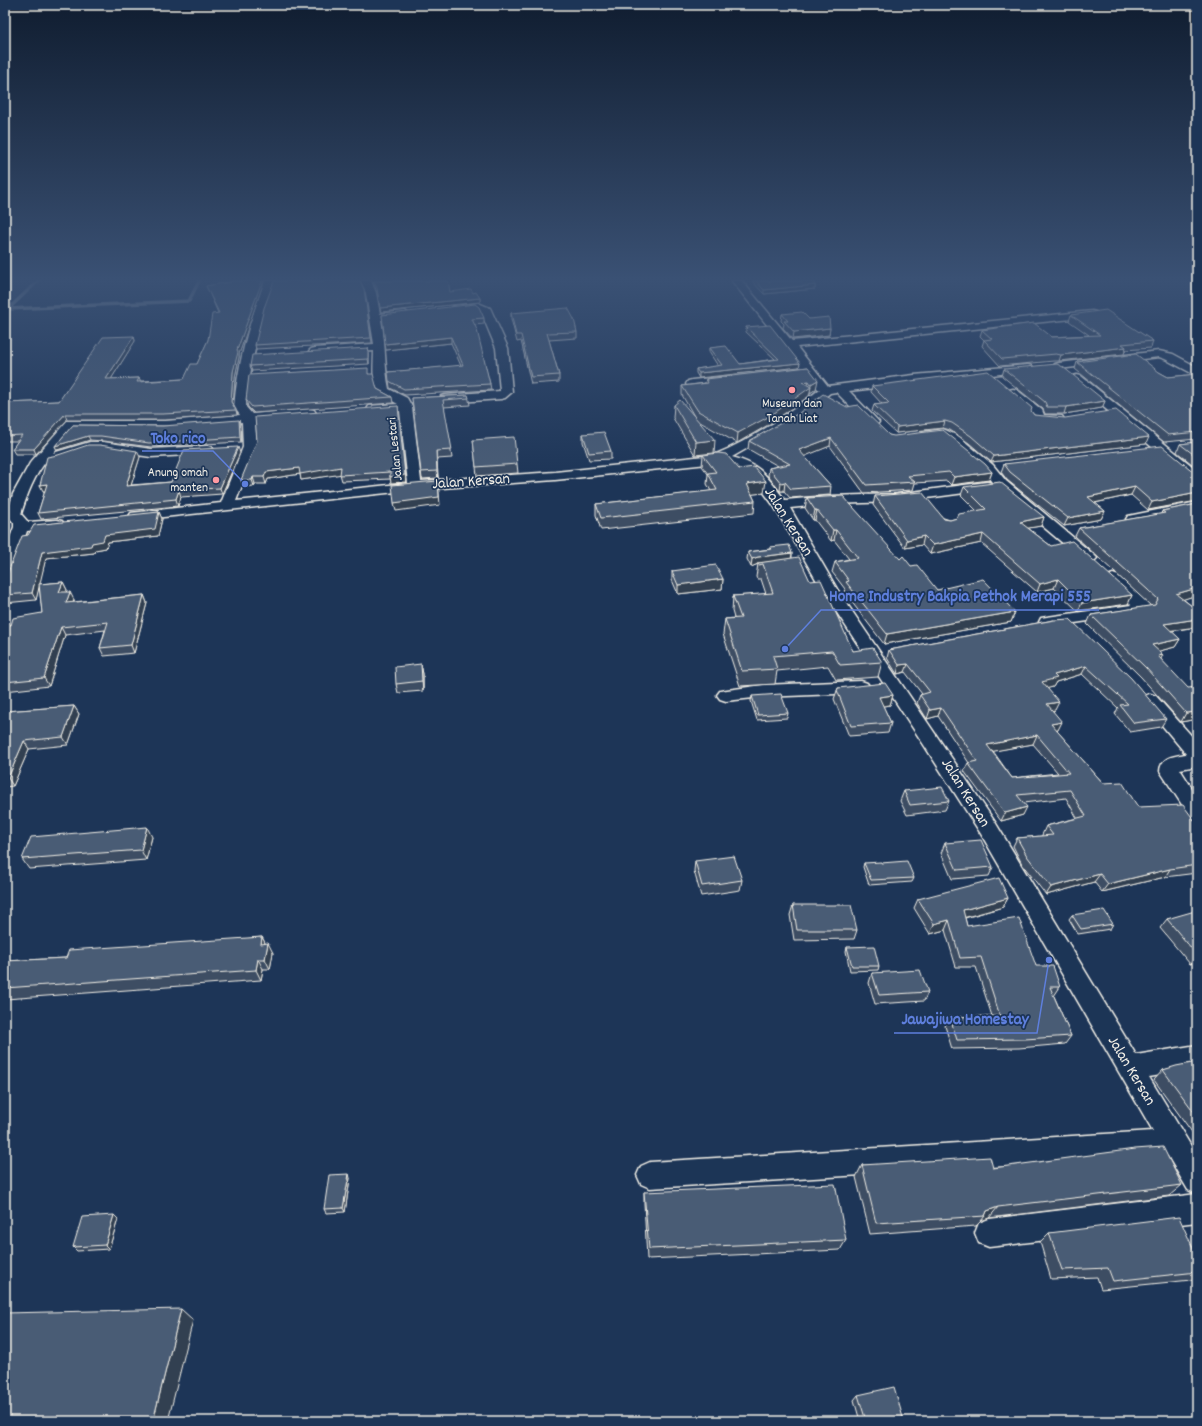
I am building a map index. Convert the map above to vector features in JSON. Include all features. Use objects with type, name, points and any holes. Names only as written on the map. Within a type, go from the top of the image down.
[{"type":"street","points":[[226,507],[250,447],[248,417],[240,407],[242,376],[248,348]]},
{"type":"street","points":[[304,352],[370,348]]},
{"type":"street","name":"Jalan Lestari","points":[[378,348],[383,391],[405,404],[415,486]]},
{"type":"street","points":[[433,399],[501,395],[506,392],[502,348]]},
{"type":"street","points":[[790,348],[826,391]]},
{"type":"street","points":[[246,355],[261,354]]},
{"type":"street","points":[[738,457],[826,391],[839,388],[1043,366],[1059,366],[1159,354],[1168,356],[1197,372]]},
{"type":"street","points":[[1059,366],[1118,411],[1197,477]]},
{"type":"street","points":[[367,369],[380,368]]},
{"type":"street","points":[[793,372],[809,370]]},
{"type":"street","points":[[988,372],[1038,413],[1036,416],[1046,420],[1067,418]]},
{"type":"street","points":[[242,376],[257,375]]},
{"type":"street","points":[[692,384],[739,379]]},
{"type":"street","points":[[839,388],[884,432]]},
{"type":"street","points":[[359,410],[405,404],[418,400]]},
{"type":"street","points":[[1104,413],[1118,411]]},
{"type":"street","points":[[20,523],[14,515],[20,494],[37,463],[71,424],[165,424],[320,412]]},
{"type":"street","points":[[919,436],[943,433],[949,436],[988,468],[1001,484],[1068,531],[1144,608],[1071,620],[1034,624]]},
{"type":"street","points":[[41,458],[55,457],[90,446],[103,446],[151,453],[218,449]]},
{"type":"street","points":[[1146,450],[1176,446]]},
{"type":"street","points":[[234,448],[250,447]]},
{"type":"street","name":"Jalan Kersan","points":[[123,517],[415,486],[548,476],[738,457],[759,476],[781,505],[807,564],[880,651],[894,684],[988,828],[1197,1182]]},
{"type":"street","points":[[988,468],[1004,466]]},
{"type":"street","points":[[781,505],[837,500],[897,498],[1001,484]]},
{"type":"street","points":[[922,494],[933,506]]},
{"type":"street","points":[[1120,522],[1197,506]]},
{"type":"street","points":[[5,511],[20,523],[68,523]]},
{"type":"street","points":[[5,573],[20,523]]},
{"type":"street","points":[[1071,620],[1087,635]]},
{"type":"street","points":[[726,695],[793,690],[842,689],[894,684]]},
{"type":"street","points":[[1139,688],[1197,755]]},
{"type":"street","points":[[1197,758],[1170,766],[1170,771],[1197,812]]},
{"type":"street","points":[[1129,1068],[1197,1057]]},
{"type":"street","points":[[650,1176],[1174,1143]]},
{"type":"street","points":[[988,1233],[1197,1208]]},
{"type":"building","points":[[96,348],[126,348],[106,379],[139,378],[137,382],[184,379],[191,364],[197,364],[205,348],[238,348],[233,372],[231,402],[236,410],[163,414],[65,414],[34,449],[12,449],[22,435],[5,436],[5,403],[59,401]]},
{"type":"building","points":[[368,348],[368,359],[250,366],[252,355]]},
{"type":"building","points":[[456,348],[481,348],[490,384],[404,389],[389,381],[388,372],[463,365]]},
{"type":"building","points":[[524,348],[551,348],[559,375],[531,377]]},
{"type":"building","points":[[709,348],[727,348],[740,364],[779,359],[767,348],[788,348],[800,363],[699,373],[696,369],[722,365]]},
{"type":"building","points":[[991,348],[1122,348],[1061,355],[1056,354],[1002,359]]},
{"type":"building","points":[[1136,354],[1168,377],[1197,374],[1197,432],[1168,435],[1077,362]]},
{"type":"building","points":[[1057,364],[1063,367],[1105,401],[1066,407],[1047,407],[1045,402],[1004,369]]},
{"type":"building","points":[[808,367],[818,380],[811,384],[809,381],[802,382],[811,387],[770,416],[738,433],[698,411],[682,386],[708,383],[706,379]]},
{"type":"building","points":[[368,368],[368,374],[373,374],[377,389],[392,397],[252,407],[246,400],[249,375]]},
{"type":"building","points":[[988,371],[1032,408],[1031,411],[1034,415],[1065,418],[1116,410],[1149,437],[994,456],[971,436],[952,423],[945,421],[897,427],[874,405],[889,403],[872,386]]},
{"type":"building","points":[[823,394],[847,407],[858,405],[889,435],[894,436],[943,430],[985,464],[992,472],[954,477],[949,472],[908,476],[915,482],[866,485],[831,438],[799,450],[831,486],[791,489],[785,482],[781,483],[769,468],[790,464],[749,441],[799,413]]},
{"type":"building","points":[[468,395],[469,398],[443,400],[452,450],[436,451],[437,471],[421,472],[412,398]]},
{"type":"building","points":[[680,400],[715,440],[696,442],[674,405]]},
{"type":"building","points":[[398,406],[405,475],[390,477],[390,472],[340,475],[341,467],[300,474],[299,468],[266,472],[264,477],[253,477],[252,480],[241,480],[257,441],[255,417]]},
{"type":"building","points":[[239,420],[240,437],[149,443],[101,436],[88,436],[55,446],[73,425],[163,426]]},
{"type":"building","points":[[604,432],[611,451],[589,453],[583,434]]},
{"type":"building","points":[[514,437],[517,464],[476,467],[473,440]]},
{"type":"building","points":[[1197,442],[1197,457],[1180,444]]},
{"type":"building","points":[[88,445],[100,445],[137,451],[126,486],[171,482],[184,450],[238,447],[220,488],[179,490],[176,499],[38,513],[47,484],[40,485],[47,457]]},
{"type":"building","points":[[1162,446],[1197,474],[1197,493],[1152,502],[1135,487],[1088,497],[1105,511],[1068,518],[1010,472],[1004,464]]},
{"type":"building","points":[[718,453],[726,454],[739,469],[754,467],[766,481],[747,484],[755,501],[601,518],[596,504],[717,490],[708,473],[716,472],[703,455]]},
{"type":"building","points":[[438,481],[439,497],[394,503],[392,485]]},
{"type":"building","points":[[1000,482],[1044,517],[1020,522],[1051,546],[1072,541],[1132,595],[1082,603],[1058,579],[1040,584],[983,534],[933,545],[924,536],[907,540],[875,496],[922,492],[944,519],[950,520],[957,518],[959,514],[986,509],[964,487]]},
{"type":"building","points":[[843,496],[900,559],[903,556],[911,566],[917,565],[937,590],[983,579],[1015,612],[887,634],[846,582],[849,581],[835,562],[858,558],[836,530],[833,530],[817,510],[815,510],[807,498]]},
{"type":"building","points":[[1197,504],[1197,588],[1176,594],[1197,610],[1197,619],[1164,624],[1180,639],[1152,645],[1163,655],[1158,656],[1188,688],[1197,687],[1197,712],[1186,713],[1146,668],[1091,615],[1155,605],[1158,599],[1079,528],[1165,513],[1162,511]]},
{"type":"building","points":[[159,512],[155,529],[105,535],[103,541],[92,543],[91,546],[42,552],[32,593],[5,595],[5,580],[22,536],[28,535],[34,525]]},
{"type":"building","points":[[789,545],[792,553],[752,559],[748,552],[772,549],[770,547]]},
{"type":"building","points":[[799,557],[810,581],[821,580],[853,651],[873,648],[882,662],[840,665],[832,651],[773,656],[777,669],[742,671],[725,619],[741,618],[733,596],[773,593],[763,564],[759,565],[758,563]]},
{"type":"building","points":[[716,565],[723,579],[678,585],[672,571]]},
{"type":"building","points":[[63,582],[59,592],[70,592],[66,603],[144,595],[131,645],[100,648],[108,622],[61,627],[44,678],[5,682],[5,625],[11,625],[13,618],[42,613],[39,584]]},
{"type":"building","points":[[1070,619],[1131,678],[1166,719],[1134,723],[1120,705],[1128,704],[1086,666],[1054,675],[1057,678],[1042,682],[1059,702],[1047,704],[1062,722],[1051,724],[1103,783],[1122,782],[1138,807],[1183,805],[1197,824],[1197,865],[1170,869],[1108,884],[1100,874],[1051,887],[1027,856],[1017,838],[1053,835],[1046,826],[1086,816],[1070,790],[1017,795],[1027,807],[1005,813],[968,763],[977,761],[941,708],[930,710],[920,695],[930,692],[908,664],[899,665],[889,650],[1054,620]],"holes":[[[1037,735],[1069,773],[1012,778],[987,745]]]},
{"type":"building","points":[[421,664],[422,681],[396,684],[395,667]]},
{"type":"building","points":[[885,683],[893,695],[879,697],[891,723],[851,726],[837,690],[838,688]]},
{"type":"building","points":[[781,694],[788,713],[758,715],[752,696]]},
{"type":"building","points":[[74,706],[63,737],[24,741],[8,778],[5,778],[5,711]]},
{"type":"building","points":[[942,787],[949,801],[910,805],[904,791]]},
{"type":"building","points":[[147,827],[141,850],[22,859],[31,837]]},
{"type":"building","points":[[981,840],[993,867],[957,870],[945,843]]},
{"type":"building","points":[[734,856],[742,880],[702,886],[695,861]]},
{"type":"building","points":[[907,861],[914,878],[871,880],[864,863],[881,863]]},
{"type":"building","points":[[999,878],[1008,898],[963,910],[967,926],[1019,918],[1036,966],[1053,966],[1060,987],[1050,987],[1071,1036],[1025,1039],[957,1040],[950,1017],[1000,1016],[981,957],[960,958],[949,920],[934,924],[918,899]]},
{"type":"building","points":[[793,905],[851,905],[857,930],[797,930]]},
{"type":"building","points":[[1104,910],[1113,924],[1081,929],[1072,915]]},
{"type":"building","points":[[1195,911],[1197,913],[1197,955],[1167,919]]},
{"type":"building","points":[[262,937],[261,944],[268,943],[265,959],[258,959],[256,970],[5,988],[5,961],[66,958],[69,950]]},
{"type":"building","points":[[874,946],[879,966],[852,966],[847,947]]},
{"type":"building","points":[[920,970],[928,992],[879,995],[872,973]]},
{"type":"building","points":[[1197,1062],[1197,1116],[1163,1070]]},
{"type":"building","points":[[1163,1147],[1182,1185],[998,1207],[987,1211],[985,1216],[876,1223],[862,1165],[990,1157],[993,1168],[1135,1149]]},
{"type":"building","points":[[349,1174],[343,1208],[324,1209],[329,1175]]},
{"type":"building","points":[[835,1184],[846,1240],[649,1249],[644,1192]]},
{"type":"building","points":[[114,1215],[105,1245],[73,1247],[82,1217]]},
{"type":"building","points":[[1179,1217],[1197,1257],[1197,1272],[1113,1281],[1108,1268],[1062,1270],[1049,1233]]},
{"type":"building","points":[[181,1309],[153,1421],[5,1421],[5,1313]]},
{"type":"building","points":[[894,1387],[904,1421],[866,1421],[858,1395]]},
{"type":"place","name":"Museum dan Tanah Liat","points":[[792,390]]},
{"type":"place","name":"Anung omah manten","points":[[216,480]]},
{"type":"place","name":"Toko rico","points":[[245,484]]},
{"type":"place","name":"Home Industry Bakpia Pethok Merapi 555","points":[[785,649]]},
{"type":"place","name":"Jawajiwa Homestay","points":[[1049,960]]}]
